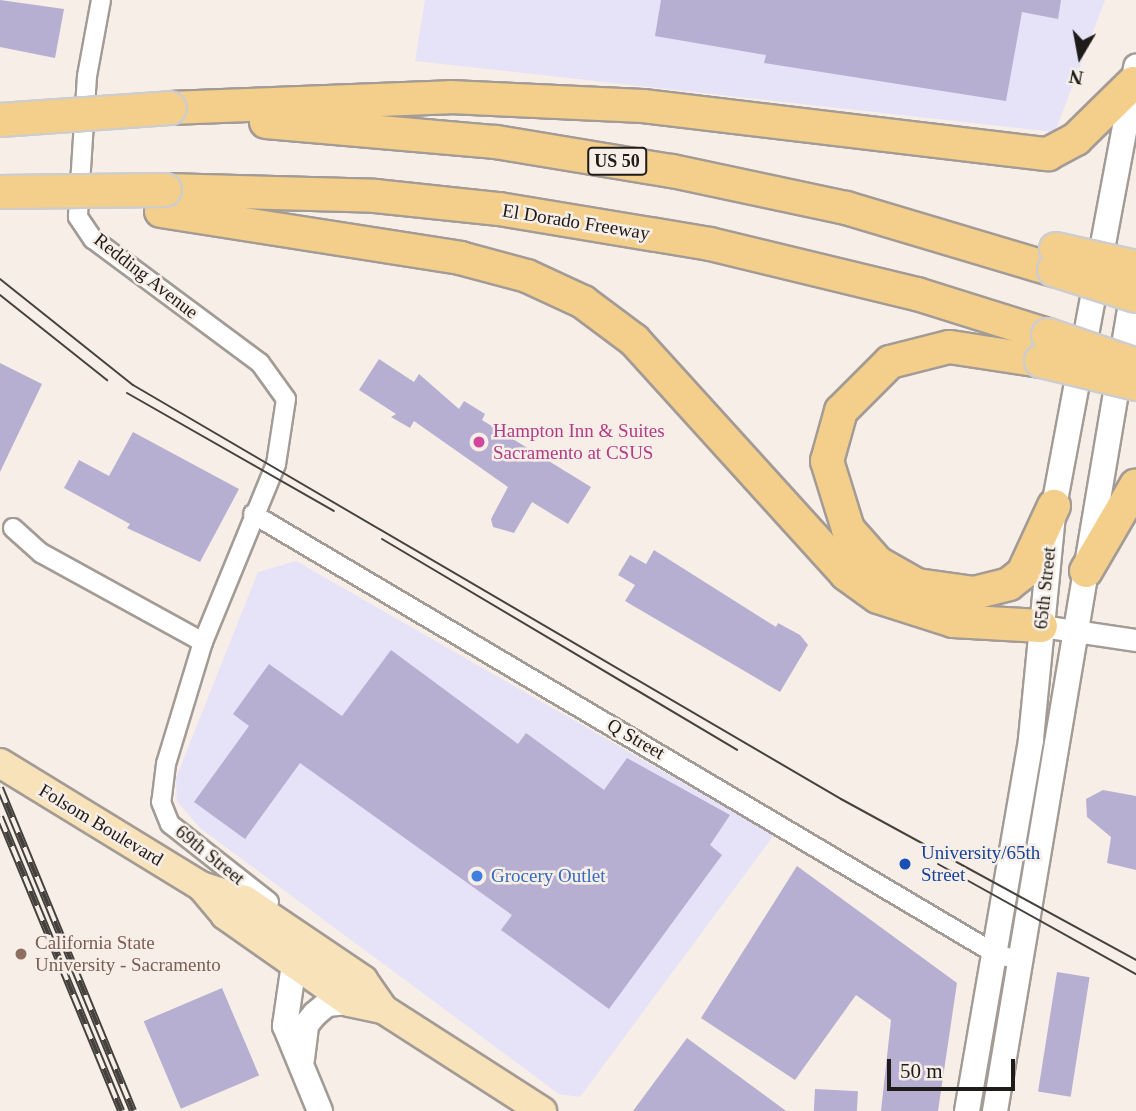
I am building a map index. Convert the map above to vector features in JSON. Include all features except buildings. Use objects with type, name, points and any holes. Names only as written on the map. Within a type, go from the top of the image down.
[{"type":"highway","points":[[0,121],[450,97],[643,106],[1048,154],[1076,139],[1134,75]]},
{"type":"highway","name":"US 50","points":[[169,113],[349,128],[532,148],[767,190],[1055,259],[1136,296]]},
{"type":"highway","points":[[0,194],[163,201],[447,256],[527,276],[583,302],[635,340],[846,575],[878,597],[953,621],[1041,626]]},
{"type":"highway","name":"El Dorado Freeway","points":[[163,201],[350,194],[499,209],[709,244],[917,294],[1044,348],[1136,365]]},
{"type":"highway","points":[[1055,259],[1136,267]]},
{"type":"highway","points":[[1054,506],[1024,573],[1009,584],[974,593],[917,585],[878,563],[848,529],[827,461],[841,411],[890,362],[949,347],[1044,348],[1136,384]]},
{"type":"highway","points":[[1086,571],[1136,485]]},
{"type":"main road","name":"65th Street","points":[[967,1111],[1031,739],[1054,506],[1134,75]]},
{"type":"main road","name":"65th Street","points":[[995,1111],[1073,629],[1086,571],[1136,276]]},
{"type":"main road","name":"Folsom Boulevard","points":[[0,763],[201,886],[245,900],[356,991],[542,1111]]},
{"type":"main road","name":"Folsom Boulevard","points":[[201,886],[225,915],[294,964],[356,991]]},
{"type":"main road","points":[[294,964],[285,1026],[302,1060],[320,1111]]},
{"type":"main road","points":[[302,1060],[310,1019],[327,1004],[356,991]]},
{"type":"street","name":"Redding Avenue","points":[[101,0],[87,76],[78,217],[93,239],[260,363],[286,399],[286,432],[253,514]]},
{"type":"street","name":"69th Street","points":[[253,514],[203,642],[184,704],[161,802],[170,824],[356,991]]},
{"type":"street","name":"Q Street","points":[[253,514],[994,953],[1021,961]]},
{"type":"street","points":[[13,528],[41,553],[203,642]]},
{"type":"street","points":[[1041,626],[1136,640]]},
{"type":"shaded area","points":[[425,0],[1105,0],[1055,132],[415,61]]},
{"type":"shaded area","points":[[296,561],[774,835],[580,1097],[559,1094],[200,828],[177,801],[176,778],[258,572]]},
{"type":"tram line","points":[[0,279],[133,385],[841,799],[1136,960]]},
{"type":"tram line","points":[[0,295],[107,380]]},
{"type":"tram line","points":[[127,393],[334,511]]},
{"type":"tram line","points":[[382,539],[737,750]]},
{"type":"tram line","points":[[938,864],[1136,974]]},
{"type":"railway","points":[[0,788],[133,1111]]},
{"type":"railway","points":[[0,817],[121,1111]]},
{"type":"place","name":"Hampton Inn & Suites Sacramento at CSUS","points":[[479,442]]},
{"type":"place","name":"University/65th Street","points":[[905,864]]},
{"type":"place","name":"Grocery Outlet","points":[[477,876]]},
{"type":"place","name":"California State University - Sacramento","points":[[21,954]]}]
